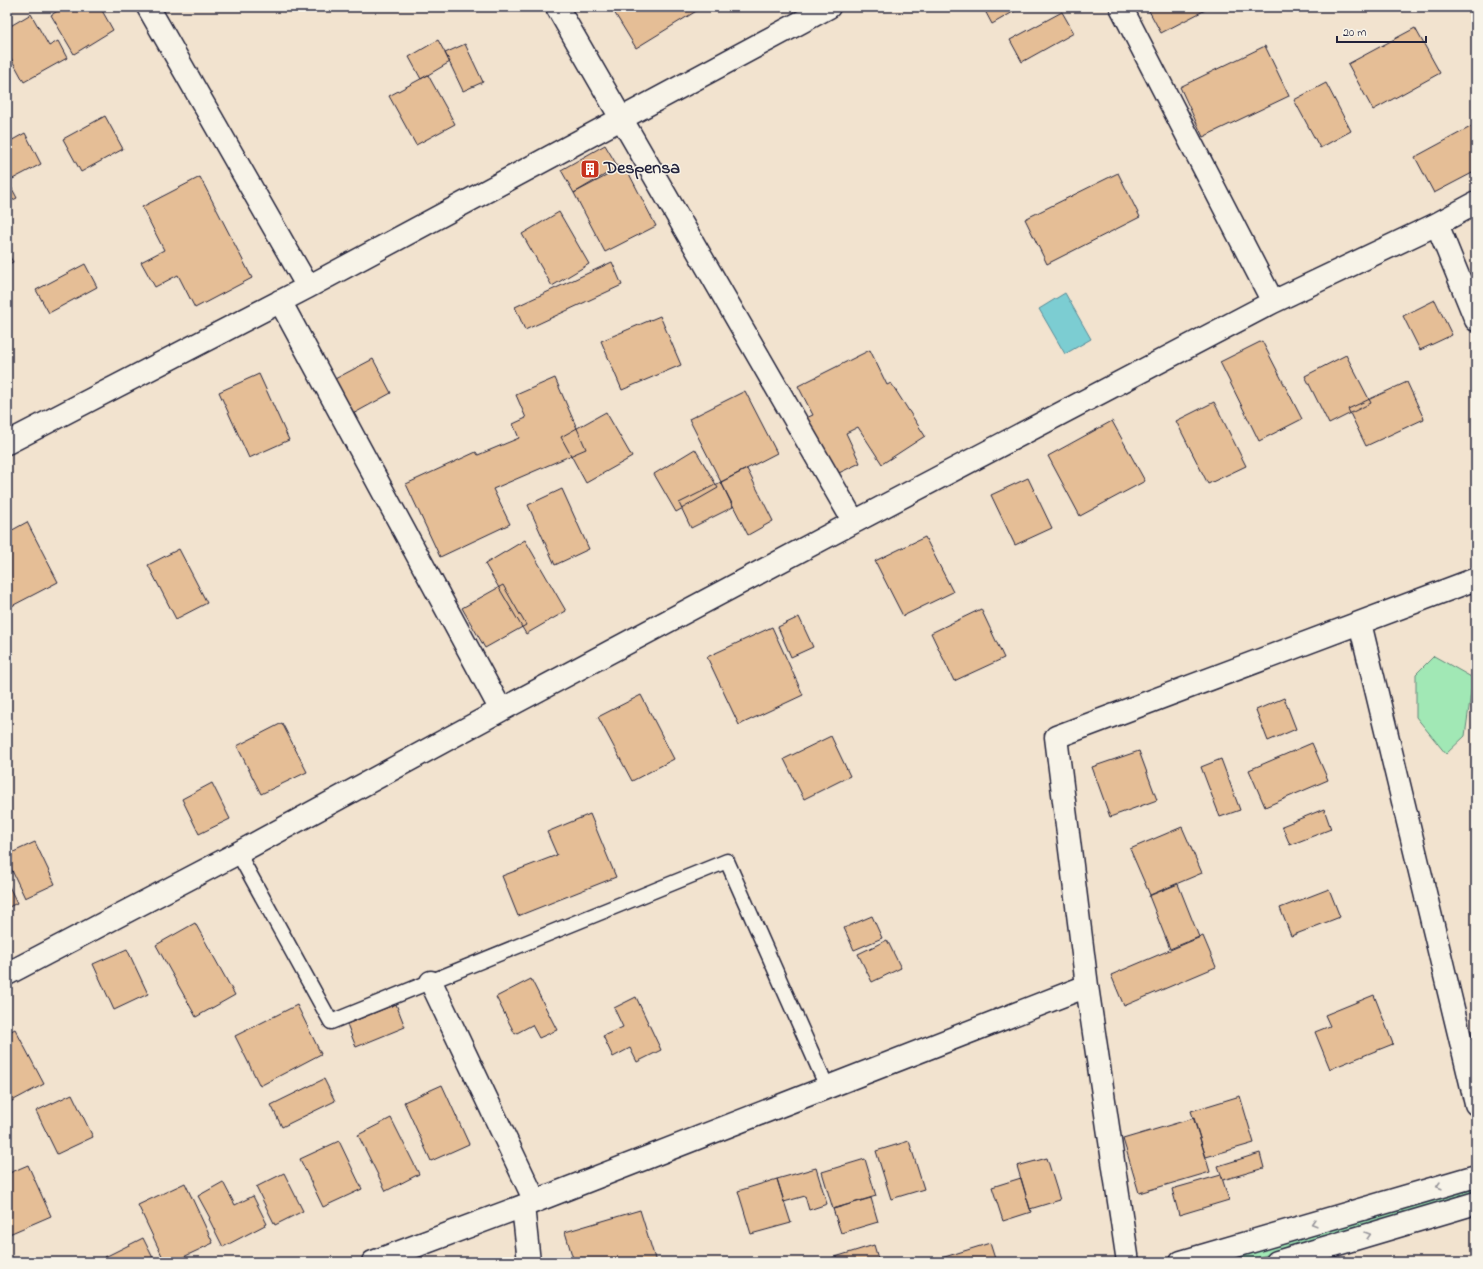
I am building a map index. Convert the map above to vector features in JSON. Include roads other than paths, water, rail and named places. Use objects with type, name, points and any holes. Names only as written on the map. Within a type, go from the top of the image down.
[{"type":"street","points":[[148,7],[308,287]]},
{"type":"street","points":[[557,7],[854,522]]},
{"type":"street","points":[[9,438],[308,287],[829,7]]},
{"type":"street","points":[[1120,7],[1272,302]]},
{"type":"street","points":[[7,974],[238,853],[501,710],[854,522],[1272,302],[1437,224],[1476,203]]},
{"type":"street","points":[[1437,224],[1476,320]]},
{"type":"street","points":[[280,301],[501,710]]},
{"type":"street","points":[[1128,1262],[1087,986],[1056,737],[1476,579]]},
{"type":"street","points":[[1360,623],[1476,1104]]},
{"type":"street","points":[[431,982],[529,1203],[529,1262]]},
{"type":"street","points":[[373,1262],[529,1203],[1087,986]]},
{"type":"street","points":[[1181,1262],[1476,1176]]},
{"type":"street","points":[[1277,1262],[1476,1203]]},
{"type":"lane","points":[[238,853],[331,1022],[727,860],[826,1087]]},
{"type":"water","points":[[1065,293],[1091,339],[1065,354],[1039,309]]},
{"type":"place","name":"Despensa","points":[[590,169]]}]
